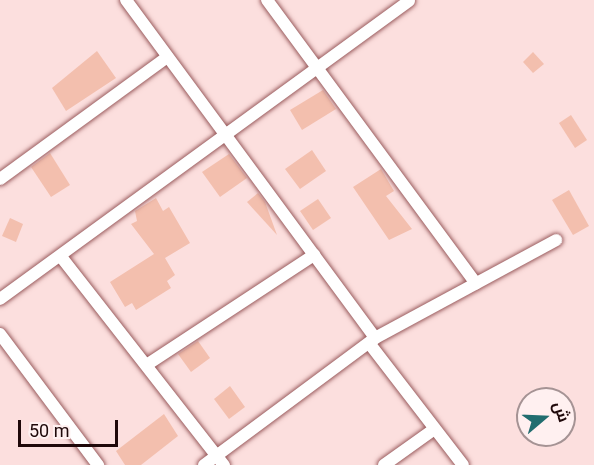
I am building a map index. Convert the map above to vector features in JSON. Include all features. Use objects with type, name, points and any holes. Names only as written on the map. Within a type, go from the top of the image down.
[{"type":"street","points":[[126,0],[314,255],[433,430],[463,465]]},
{"type":"street","points":[[267,0],[476,284]]},
{"type":"street","points":[[0,299],[62,258],[409,1]]},
{"type":"street","points":[[0,179],[167,57]]},
{"type":"street","points":[[204,465],[221,460],[372,341],[556,240]]},
{"type":"street","points":[[148,364],[314,255]]},
{"type":"street","points":[[62,258],[148,364],[221,460]]},
{"type":"street","points":[[0,334],[98,465]]},
{"type":"street","points":[[384,465],[433,430]]},
{"type":"building","points":[[97,51],[116,78],[66,111],[52,88]]},
{"type":"building","points":[[533,52],[544,64],[533,73],[523,62]]},
{"type":"building","points":[[323,90],[336,109],[302,130],[290,110]]},
{"type":"building","points":[[571,115],[587,140],[575,148],[559,123]]},
{"type":"building","points":[[312,150],[326,171],[300,189],[285,169]]},
{"type":"building","points":[[50,153],[70,185],[51,197],[31,167]]},
{"type":"building","points":[[229,154],[247,178],[220,197],[202,172]]},
{"type":"building","points":[[381,169],[394,191],[386,196],[412,229],[389,240],[353,187]]},
{"type":"building","points":[[569,190],[589,226],[573,235],[552,200]]},
{"type":"building","points":[[258,193],[265,202],[277,235],[247,202]]},
{"type":"building","points":[[156,198],[163,211],[169,207],[190,243],[165,258],[175,275],[167,281],[171,288],[136,310],[132,303],[125,307],[110,282],[154,254],[131,224],[137,221],[135,211]]},
{"type":"building","points":[[318,199],[331,218],[313,230],[300,211]]},
{"type":"building","points":[[10,218],[23,224],[16,242],[2,236]]},
{"type":"building","points":[[198,341],[210,358],[191,372],[178,354]]},
{"type":"building","points":[[230,386],[245,407],[229,419],[214,399]]},
{"type":"building","points":[[164,414],[178,436],[141,465],[125,465],[116,451]]}]
